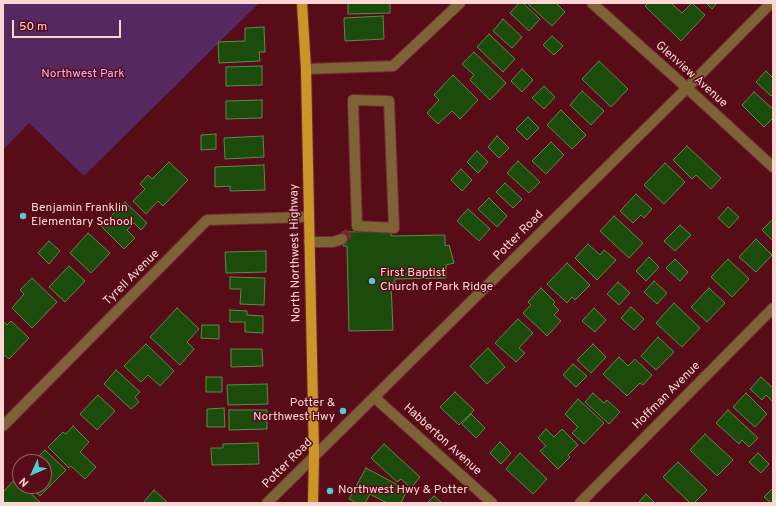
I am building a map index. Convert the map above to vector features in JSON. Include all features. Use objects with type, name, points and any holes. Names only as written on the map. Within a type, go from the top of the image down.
[{"type":"main road","name":"North Northwest Highway","points":[[302,3],[306,69],[314,503]]},
{"type":"street","points":[[306,69],[393,66],[460,3]]},
{"type":"street","name":"Glenview Avenue","points":[[592,3],[773,166]]},
{"type":"street","name":"Potter Road","points":[[267,503],[771,3]]},
{"type":"street","points":[[353,100],[390,101],[394,228],[353,229],[353,100]]},
{"type":"street","name":"Tyrell Avenue","points":[[3,426],[207,220],[308,217]]},
{"type":"street","points":[[309,242],[333,242],[342,239]]},
{"type":"street","name":"Hoffman Avenue","points":[[580,503],[773,308]]},
{"type":"street","name":"Habberton Avenue","points":[[374,397],[492,503]]},
{"type":"green space","name":"Northwest Park","points":[[3,3],[259,3],[84,176],[29,123],[3,150]]},
{"type":"building","points":[[348,3],[390,3],[390,13],[348,14]]},
{"type":"building","points":[[519,3],[523,3],[540,19],[529,31],[510,13]]},
{"type":"building","points":[[527,3],[556,3],[565,12],[552,26]]},
{"type":"building","points":[[648,3],[671,3],[682,13],[692,3],[705,15],[681,41],[645,6]]},
{"type":"building","points":[[706,3],[717,3],[712,9]]},
{"type":"building","points":[[383,16],[384,39],[345,41],[344,18]]},
{"type":"building","points":[[503,19],[522,37],[512,48],[493,31]]},
{"type":"building","points":[[264,27],[265,52],[259,52],[260,61],[219,63],[218,42],[245,41],[245,28]]},
{"type":"building","points":[[489,34],[515,59],[503,72],[477,47]]},
{"type":"building","points":[[552,36],[563,46],[554,55],[543,45]]},
{"type":"building","points":[[474,52],[506,83],[490,100],[470,80],[474,75],[462,64]]},
{"type":"building","points":[[599,61],[628,89],[611,107],[582,79]]},
{"type":"building","points":[[262,66],[262,85],[226,86],[226,67]]},
{"type":"building","points":[[522,69],[533,80],[522,92],[511,81]]},
{"type":"building","points":[[766,71],[773,78],[773,95],[771,96],[756,82]]},
{"type":"building","points":[[453,75],[478,100],[460,119],[452,111],[438,124],[427,113],[439,100],[434,95]]},
{"type":"building","points":[[544,86],[555,97],[544,109],[532,98]]},
{"type":"building","points":[[582,91],[604,111],[591,125],[570,105]]},
{"type":"building","points":[[754,92],[773,109],[773,118],[764,127],[742,105]]},
{"type":"building","points":[[262,100],[262,118],[226,119],[226,101]]},
{"type":"building","points":[[561,110],[586,135],[572,149],[547,125]]},
{"type":"building","points":[[528,117],[539,128],[527,140],[516,129]]},
{"type":"building","points":[[216,134],[216,149],[201,150],[201,135]]},
{"type":"building","points":[[263,136],[264,157],[225,159],[224,138]]},
{"type":"building","points":[[497,136],[509,148],[499,158],[488,147]]},
{"type":"building","points":[[551,142],[564,155],[546,174],[532,161]]},
{"type":"building","points":[[687,146],[721,178],[711,189],[696,175],[692,179],[673,160]]},
{"type":"building","points":[[477,151],[488,162],[478,173],[467,162]]},
{"type":"building","points":[[518,161],[540,182],[529,193],[507,173]]},
{"type":"building","points":[[169,162],[188,180],[163,206],[158,201],[146,214],[133,201],[145,189],[140,184],[148,175],[152,179]]},
{"type":"building","points":[[665,163],[685,182],[664,204],[644,185]]},
{"type":"building","points":[[264,165],[265,190],[230,191],[230,186],[215,187],[215,167]]},
{"type":"building","points":[[461,169],[472,180],[462,191],[451,180]]},
{"type":"building","points":[[505,183],[522,199],[513,208],[496,192]]},
{"type":"building","points":[[636,194],[652,209],[644,218],[641,215],[633,223],[620,211]]},
{"type":"building","points":[[489,198],[507,216],[497,227],[478,209]]},
{"type":"building","points":[[125,202],[147,223],[141,230],[134,223],[127,230],[135,238],[124,249],[101,226]]},
{"type":"building","points":[[728,207],[739,217],[729,228],[718,218]]},
{"type":"building","points":[[468,209],[490,229],[479,241],[457,221]]},
{"type":"building","points":[[614,216],[643,243],[629,258],[600,231]]},
{"type":"building","points":[[773,219],[773,241],[762,230]]},
{"type":"building","points":[[680,225],[691,235],[675,251],[664,241]]},
{"type":"building","name":"First Baptist Church of Park Ridge","points":[[391,231],[391,236],[445,235],[445,246],[449,245],[454,263],[446,265],[446,278],[395,279],[395,283],[391,283],[393,330],[349,331],[347,246],[343,246],[342,232]]},
{"type":"building","points":[[88,233],[110,253],[91,273],[70,253]]},
{"type":"building","points":[[756,239],[772,255],[756,272],[739,257]]},
{"type":"building","points":[[49,241],[60,251],[49,264],[38,253]]},
{"type":"building","points":[[588,244],[600,255],[604,250],[616,260],[597,280],[575,258]]},
{"type":"building","points":[[266,251],[266,272],[226,273],[225,252]]},
{"type":"building","points":[[649,257],[659,267],[646,281],[636,271]]},
{"type":"building","points":[[675,259],[688,272],[680,281],[666,268]]},
{"type":"building","points":[[728,259],[749,279],[732,297],[711,277]]},
{"type":"building","points":[[567,263],[590,285],[575,300],[572,297],[567,303],[547,284]]},
{"type":"building","points":[[69,266],[85,281],[65,302],[49,287]]},
{"type":"building","points":[[230,277],[265,278],[264,305],[240,304],[241,289],[230,289]]},
{"type":"building","points":[[32,278],[57,302],[32,328],[12,308],[24,294],[20,290]]},
{"type":"building","points":[[654,281],[667,293],[657,304],[644,292]]},
{"type":"building","points":[[618,282],[630,293],[619,305],[607,294]]},
{"type":"building","points":[[541,288],[555,302],[553,304],[559,310],[554,315],[561,321],[547,336],[523,313],[531,305],[528,302]]},
{"type":"building","points":[[709,288],[725,303],[707,322],[691,307]]},
{"type":"building","points":[[674,303],[700,328],[682,347],[656,323]]},
{"type":"building","points":[[631,307],[644,319],[634,330],[621,318]]},
{"type":"building","points":[[177,308],[199,329],[187,342],[194,349],[180,365],[150,337]]},
{"type":"building","points":[[594,308],[606,320],[595,332],[582,321]]},
{"type":"building","points":[[230,310],[247,311],[247,315],[263,316],[263,333],[245,332],[245,322],[230,322]]},
{"type":"building","points":[[518,319],[533,333],[519,348],[525,353],[516,362],[495,343]]},
{"type":"building","points":[[3,321],[7,325],[11,321],[29,338],[9,359],[3,354]]},
{"type":"building","points":[[202,325],[219,325],[219,339],[201,338]]},
{"type":"building","points":[[658,337],[674,352],[656,370],[641,356]]},
{"type":"building","points":[[146,344],[174,371],[160,386],[148,375],[141,382],[124,366]]},
{"type":"building","points":[[593,344],[606,357],[591,373],[577,360]]},
{"type":"building","points":[[488,348],[505,367],[487,384],[470,366]]},
{"type":"building","points":[[231,349],[262,349],[263,366],[231,367]]},
{"type":"building","points":[[619,357],[628,366],[635,359],[652,375],[643,385],[640,383],[627,396],[603,374]]},
{"type":"building","points":[[573,364],[587,376],[576,387],[563,375]]},
{"type":"building","points":[[116,370],[140,392],[135,397],[139,402],[131,409],[104,384]]},
{"type":"building","points":[[206,377],[222,377],[222,392],[206,392]]},
{"type":"building","points":[[761,377],[773,388],[773,402],[766,395],[762,400],[750,389]]},
{"type":"building","points":[[267,384],[268,404],[228,405],[227,385]]},
{"type":"building","points":[[455,392],[474,410],[459,425],[440,407]]},
{"type":"building","points":[[593,393],[604,403],[607,400],[620,412],[609,424],[585,402]]},
{"type":"building","points":[[746,393],[767,414],[755,427],[733,407]]},
{"type":"building","points":[[98,395],[115,411],[97,430],[80,414]]},
{"type":"building","points":[[578,399],[604,423],[584,444],[572,433],[578,427],[565,414]]},
{"type":"building","points":[[224,408],[225,427],[207,427],[207,409]]},
{"type":"building","points":[[229,410],[267,410],[267,429],[229,430]]},
{"type":"building","points":[[728,410],[758,438],[749,447],[742,440],[739,444],[716,423]]},
{"type":"building","points":[[471,414],[485,428],[476,438],[462,424]]},
{"type":"building","points":[[73,426],[89,442],[80,452],[96,467],[85,479],[71,466],[69,468],[48,447],[63,432],[66,434]]},
{"type":"building","points":[[546,429],[554,437],[562,429],[578,445],[568,455],[570,457],[558,469],[540,451],[546,446],[538,438]]},
{"type":"building","points":[[705,434],[733,460],[717,476],[690,450]]},
{"type":"building","points":[[500,442],[511,453],[501,464],[490,453]]},
{"type":"building","points":[[258,443],[259,464],[212,465],[211,448],[223,448],[223,444]]},
{"type":"building","points":[[384,444],[420,477],[411,488],[401,479],[397,482],[371,458]]},
{"type":"building","points":[[45,450],[49,454],[41,454]]},
{"type":"building","points":[[520,453],[547,479],[533,494],[506,469]]},
{"type":"building","points":[[758,453],[769,464],[761,473],[749,462]]},
{"type":"building","points":[[52,457],[66,470],[52,484]]},
{"type":"building","points":[[678,462],[707,490],[694,503],[690,503],[663,477]]},
{"type":"building","points":[[366,468],[407,490],[401,503],[387,503],[370,494],[365,503],[357,503],[349,499]]},
{"type":"building","points":[[12,482],[12,494],[31,494],[41,503],[3,503],[3,492]]},
{"type":"building","points":[[773,488],[773,503],[771,503],[764,497]]},
{"type":"building","points":[[154,490],[168,503],[143,503]]},
{"type":"building","points":[[646,494],[655,503],[638,503]]},
{"type":"building","points":[[434,496],[442,503],[427,503]]},
{"type":"tunnel","points":[[342,239],[350,232]]},
{"type":"place","name":"Benjamin Franklin Elementary School","points":[[23,216]]},
{"type":"place","name":"First Baptist Church of Park Ridge","points":[[372,281]]},
{"type":"place","name":"Potter & Northwest Hwy","points":[[343,411]]},
{"type":"place","name":"Northwest Hwy & Potter","points":[[330,491]]}]
